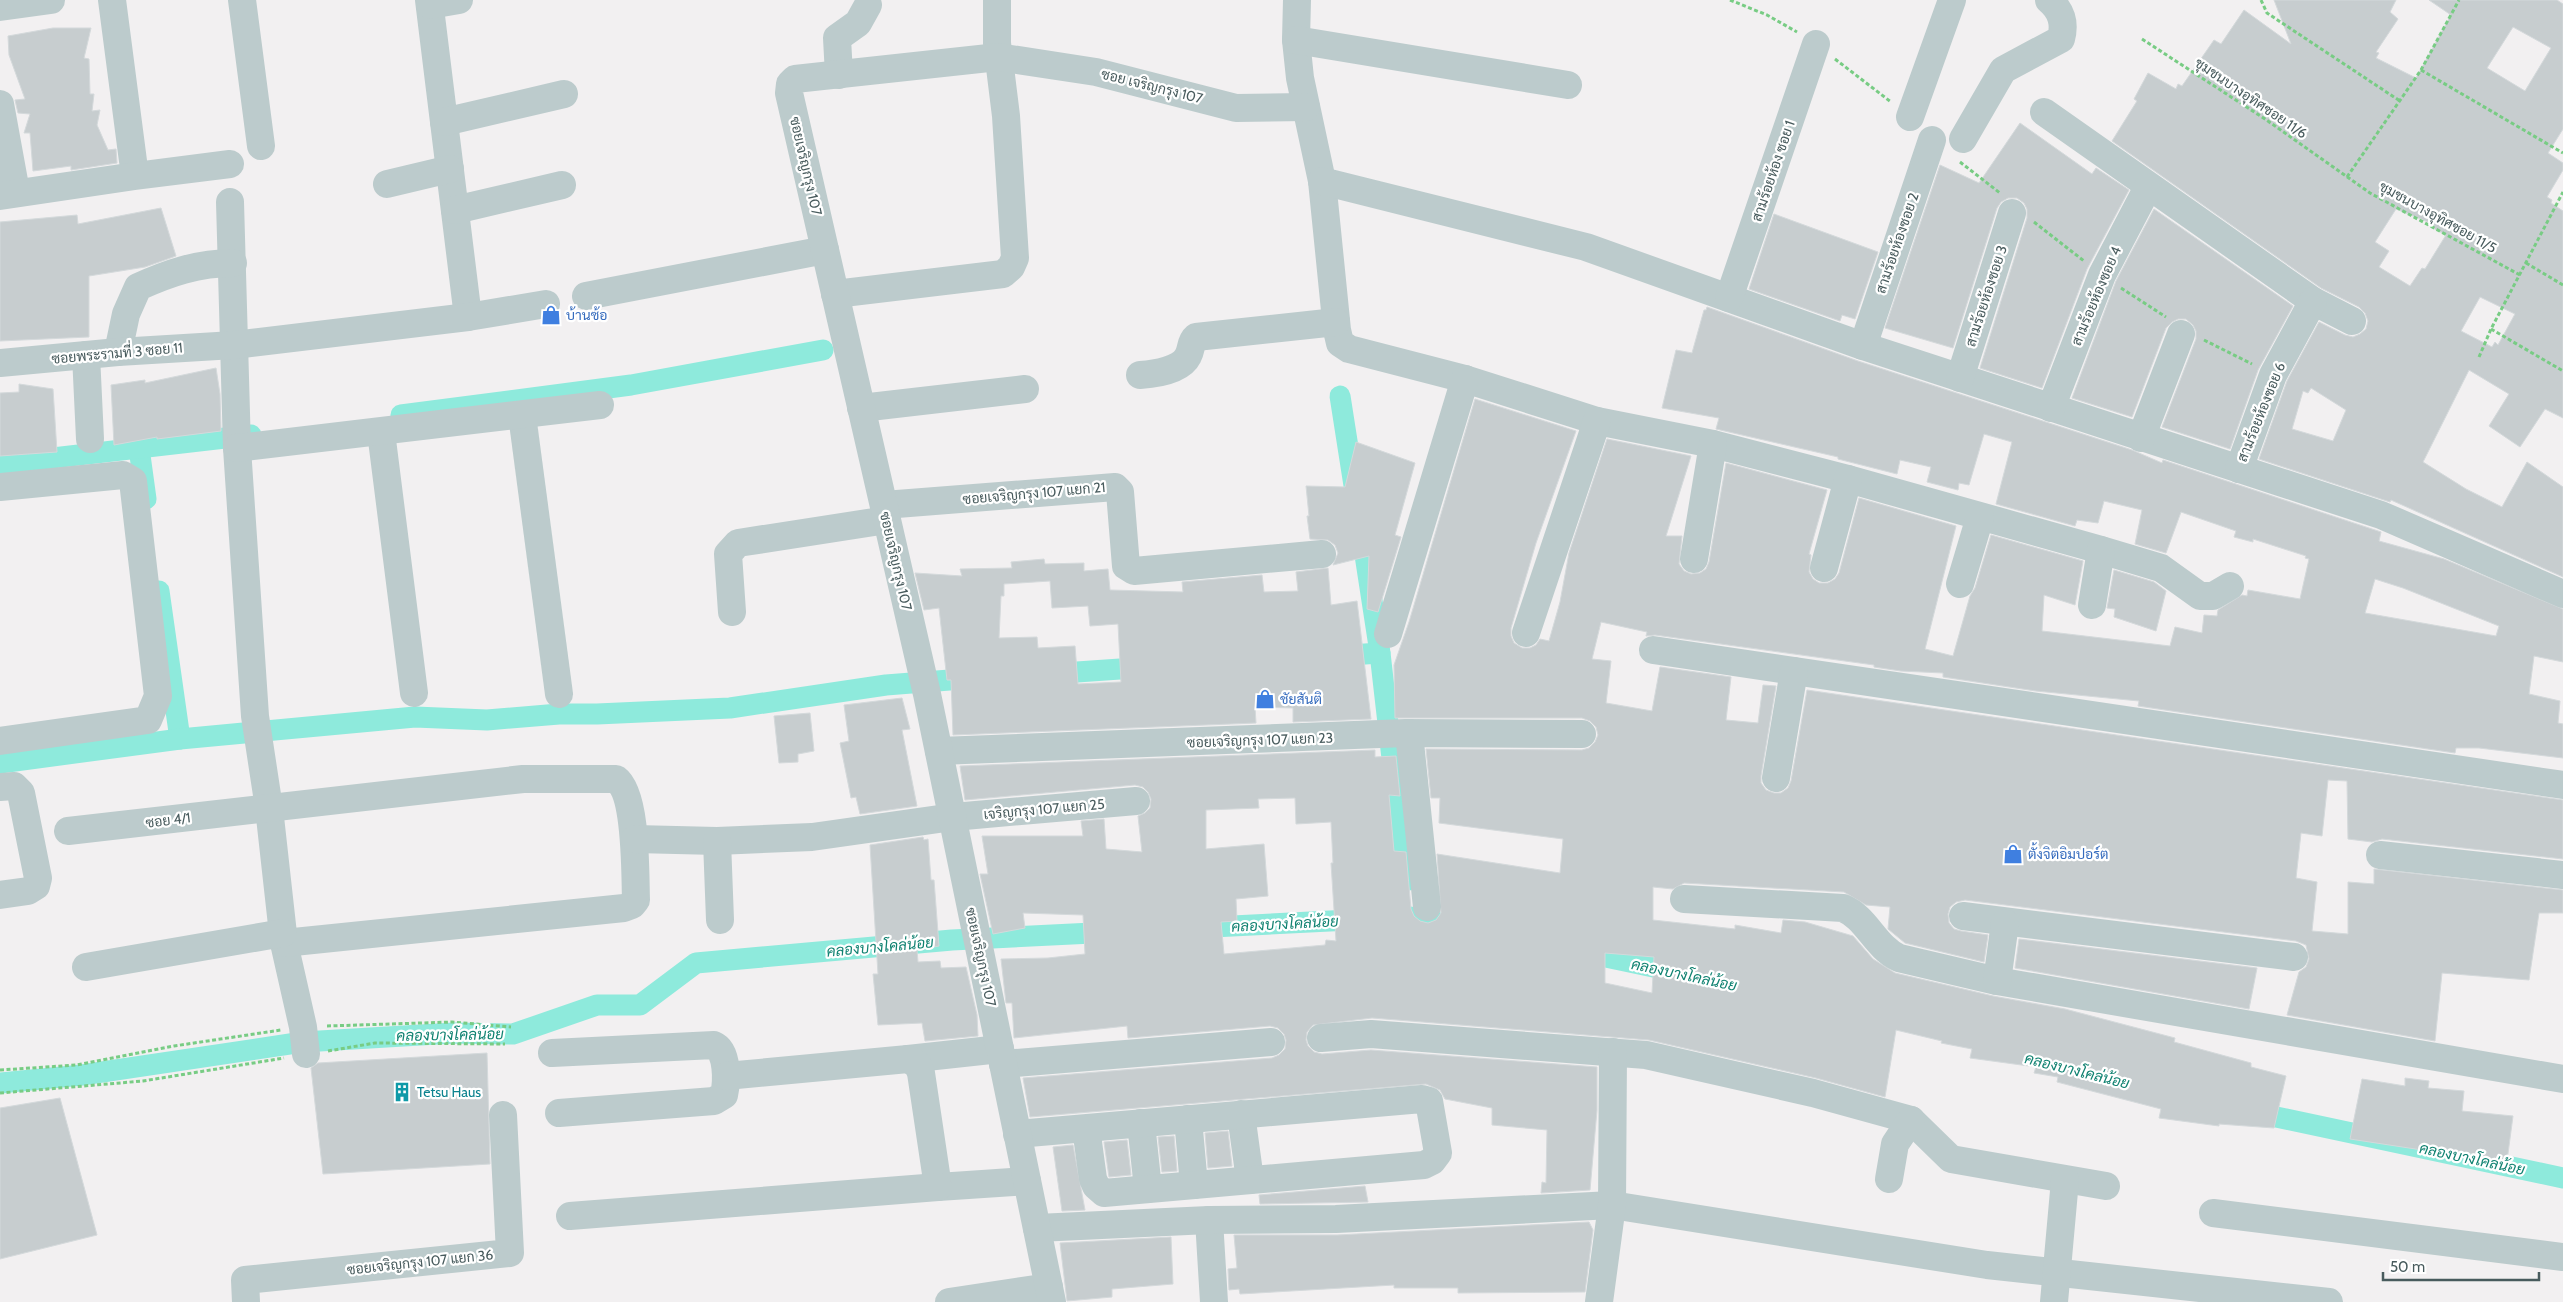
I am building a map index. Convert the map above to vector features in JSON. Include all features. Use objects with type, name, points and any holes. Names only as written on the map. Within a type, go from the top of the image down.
[{"type":"street","points":[[0,7],[51,0]]},
{"type":"street","points":[[112,0],[134,161]]},
{"type":"street","points":[[242,0],[261,146]]},
{"type":"street","points":[[459,0],[430,3],[468,317]]},
{"type":"street","points":[[835,294],[1003,274],[1011,267],[1015,258],[1006,116],[998,57],[997,0]]},
{"type":"street","points":[[1297,0],[1296,40],[1306,107],[1322,181],[1336,322],[1340,343],[1349,349],[1465,379],[1597,421],[1713,444],[1848,479],[2101,550],[2161,568],[2200,596],[2213,596],[2230,586]]},
{"type":"street","points":[[1910,117],[1952,0]]},
{"type":"street","points":[[1963,139],[2003,70],[2061,39],[2064,26],[2059,12],[2049,0]]},
{"type":"street","points":[[839,75],[837,38],[858,23],[868,5]]},
{"type":"street","points":[[1296,40],[1568,85]]},
{"type":"street","name":"สามร้อยห้อง ซอย 1","points":[[1729,298],[1816,44]]},
{"type":"street","name":"ซอยเจริญกรุง 107","points":[[998,57],[795,79],[790,84],[789,93],[925,686],[1050,1295]]},
{"type":"street","name":"ซอย เจริญกรุง 107","points":[[998,57],[1096,72],[1236,108],[1306,107]]},
{"type":"street","points":[[444,122],[564,94]]},
{"type":"street","points":[[0,104],[7,188],[135,176],[230,164]]},
{"type":"street","points":[[2044,112],[2148,187],[2313,301],[2352,321]]},
{"type":"street","name":"สามร้อยห้องซอย 2","points":[[1863,346],[1932,140]]},
{"type":"street","points":[[387,184],[450,169]]},
{"type":"street","points":[[1322,181],[1586,247],[1863,346],[2381,515],[2563,594]]},
{"type":"street","points":[[455,210],[562,185]]},
{"type":"street","name":"สามร้อยห้องซอย 4","points":[[2051,408],[2102,275],[2148,187]]},
{"type":"street","points":[[230,202],[237,448],[255,716],[269,808],[284,938],[303,1027],[306,1054]]},
{"type":"street","name":"สามร้อยห้องซอย 3","points":[[1960,378],[2015,209]]},
{"type":"street","points":[[586,296],[825,250]]},
{"type":"street","points":[[118,352],[126,314],[138,287],[168,274],[207,264],[233,263]]},
{"type":"street","name":"สามร้อยห้องซอย 6","points":[[2239,469],[2273,375],[2313,301]]},
{"type":"street","name":"ซอยพระรามที่ 3 ซอย 11","points":[[0,363],[118,352],[234,345],[468,317],[546,304]]},
{"type":"street","points":[[1140,375],[1152,374],[1182,363],[1187,359],[1192,340],[1196,337],[1336,322]]},
{"type":"street","points":[[2141,438],[2184,331]]},
{"type":"street","points":[[86,355],[90,439]]},
{"type":"street","points":[[1388,634],[1465,379]]},
{"type":"street","points":[[862,408],[1025,388]]},
{"type":"street","points":[[237,448],[600,405]]},
{"type":"street","points":[[522,415],[559,694]]},
{"type":"street","points":[[1526,633],[1597,421]]},
{"type":"street","points":[[381,432],[414,693]]},
{"type":"street","points":[[1694,559],[1713,444]]},
{"type":"street","points":[[0,487],[123,475],[133,481],[158,696],[148,720],[0,741]]},
{"type":"street","points":[[1824,568],[1848,479]]},
{"type":"street","name":"ซอยเจริญกรุง 107 แยก 21","points":[[885,513],[1115,487],[1120,492],[1126,566],[1134,571],[1322,554]]},
{"type":"street","points":[[732,612],[728,554],[738,543],[885,513]]},
{"type":"street","points":[[1960,584],[1980,517]]},
{"type":"street","points":[[2092,605],[2101,550]]},
{"type":"street","points":[[1653,650],[2563,785]]},
{"type":"street","points":[[1776,778],[1794,671]]},
{"type":"street","points":[[1399,734],[1427,907]]},
{"type":"street","name":"ซอยเจริญกรุง 107 แยก 23","points":[[939,751],[1399,734],[1582,734]]},
{"type":"street","name":"ซอย 4/1","points":[[68,831],[523,779],[616,779],[624,786],[635,838],[636,900],[632,905],[624,908],[284,938]]},
{"type":"street","points":[[0,787],[14,786],[21,793],[38,878],[36,886],[28,891],[0,895]]},
{"type":"street","name":"เจริญกรุง 107 แยก 25","points":[[635,838],[717,841],[812,837],[952,817],[1136,801]]},
{"type":"street","points":[[717,841],[720,920]]},
{"type":"street","points":[[2380,856],[2563,875]]},
{"type":"street","points":[[1684,899],[1843,908],[1859,918],[1894,956],[1997,981],[2563,1079]]},
{"type":"street","points":[[1963,916],[2005,923],[2294,958]]},
{"type":"street","points":[[1997,981],[2005,923]]},
{"type":"street","points":[[86,967],[284,938]]},
{"type":"street","points":[[1321,1038],[1371,1034],[1646,1055],[1813,1093],[1911,1120],[1951,1159],[2106,1186]]},
{"type":"street","points":[[726,1076],[908,1059],[1002,1057],[1271,1042]]},
{"type":"street","points":[[552,1053],[714,1045],[720,1052],[726,1076],[724,1095],[714,1101],[559,1113]]},
{"type":"street","points":[[1600,1302],[1612,1205],[1613,1052]]},
{"type":"street","points":[[908,1059],[918,1065],[920,1073],[938,1187]]},
{"type":"street","points":[[1018,1134],[1241,1114],[1422,1099],[1429,1101],[1438,1153],[1432,1161],[1424,1165],[1104,1193],[1096,1186],[1092,1179],[1086,1128]]},
{"type":"street","name":"ซอยเจริญกรุง 107 แยก 36","points":[[246,1302],[245,1280],[510,1253],[503,1114]]},
{"type":"street","points":[[1241,1114],[1250,1180]]},
{"type":"street","points":[[1188,1119],[1194,1185]]},
{"type":"street","points":[[1889,1179],[1895,1144],[1911,1120]]},
{"type":"street","points":[[1140,1123],[1148,1189]]},
{"type":"street","points":[[2054,1302],[2065,1180]]},
{"type":"street","points":[[570,1216],[1027,1181]]},
{"type":"street","points":[[1036,1228],[1210,1220],[1336,1219],[1612,1205],[1987,1265],[2329,1302]]},
{"type":"street","points":[[2213,1213],[2563,1257]]},
{"type":"street","points":[[1210,1220],[1214,1302]]},
{"type":"street","points":[[949,1302],[1050,1295]]},
{"type":"path","points":[[1730,0],[1767,15],[1816,44],[1910,117]]},
{"type":"path","points":[[2261,0],[2267,13],[2400,101]]},
{"type":"path","points":[[2347,178],[2421,70],[2460,0]]},
{"type":"path","name":"ชุมชนบางอุทิศซอย 11/6","points":[[2142,40],[2265,119],[2347,178]]},
{"type":"path","points":[[2421,70],[2563,153]]},
{"type":"path","points":[[1932,140],[2015,209],[2102,275],[2184,331],[2273,375]]},
{"type":"path","name":"ชุมชนบางอุทิศซอย 11/5","points":[[2347,178],[2370,193],[2520,275]]},
{"type":"path","points":[[2479,357],[2491,329],[2563,193]]},
{"type":"path","points":[[2526,262],[2563,285]]},
{"type":"path","points":[[2491,329],[2563,371]]},
{"type":"path","points":[[0,1070],[77,1065],[174,1046],[303,1027],[452,1022],[511,1027]]},
{"type":"path","points":[[0,1093],[143,1081],[375,1043],[504,1044]]},
{"type":"building","points":[[2274,0],[2396,0],[2390,12],[2398,19],[2376,52],[2379,53],[2376,58],[2416,78],[2451,15],[2429,0],[2557,0],[2563,4],[2563,129],[2548,153],[2563,163],[2563,170],[2547,197],[2552,200],[2551,203],[2563,211],[2563,418],[2545,409],[2520,447],[2489,426],[2509,394],[2469,370],[2423,462],[2466,489],[2502,507],[2527,462],[2563,487],[2563,577],[2391,500],[2390,502],[2259,459],[2287,381],[2319,322],[2353,337],[2366,329],[2368,321],[2365,313],[2359,307],[2321,288],[2112,141],[2137,101],[2134,99],[2148,73],[2176,89],[2178,84],[2182,86],[2214,40],[2221,44],[2244,10],[2291,44]],"holes":[[[2513,27],[2551,48],[2525,91],[2487,68]],[[2396,209],[2433,224],[2431,227],[2446,235],[2425,269],[2422,268],[2410,286],[2379,267],[2389,251],[2375,242]],[[2480,297],[2515,314],[2498,345],[2495,342],[2492,347],[2461,331]],[[2311,388],[2346,410],[2333,441],[2292,429],[2303,391],[2308,393]]]},
{"type":"building","points":[[53,28],[91,28],[84,58],[89,59],[90,94],[94,94],[92,111],[100,110],[97,125],[108,150],[116,149],[117,163],[71,170],[71,166],[33,171],[30,133],[24,133],[30,114],[18,113],[15,100],[25,99],[9,55],[8,36]]},
{"type":"building","points":[[2020,123],[2092,174],[2096,168],[2129,190],[2087,269],[2042,388],[1980,368],[2027,218],[2027,209],[2024,203],[2017,198],[2008,198],[2001,202],[1997,208],[1953,348],[1885,328],[1940,165],[1979,183]]},
{"type":"building","points":[[161,208],[176,256],[145,267],[89,276],[89,337],[0,341],[0,222],[77,215],[78,224]]},
{"type":"building","points":[[2154,209],[2293,306],[2258,370],[2230,449],[2162,427],[2196,339],[2196,331],[2193,325],[2186,319],[2178,319],[2166,328],[2132,417],[2072,398],[2116,281]]},
{"type":"building","points":[[1774,214],[1878,252],[1855,319],[1842,315],[1840,321],[1749,289]]},
{"type":"building","points":[[1707,307],[1858,361],[2132,450],[2162,463],[2163,460],[2381,532],[2379,541],[2444,559],[2563,609],[2563,662],[2534,656],[2529,694],[2560,701],[2558,723],[2563,724],[2563,758],[2479,748],[2456,748],[2455,753],[2138,706],[2139,701],[2036,691],[1943,677],[1943,673],[1901,671],[1874,667],[1874,665],[1655,635],[1646,636],[1647,632],[1601,622],[1592,659],[1611,661],[1606,703],[1652,711],[1660,667],[1731,677],[1726,720],[1758,723],[1763,685],[1776,686],[1761,776],[1761,783],[1766,790],[1774,793],[1781,793],[1788,788],[1791,781],[1807,690],[2563,800],[2563,859],[2382,839],[2372,842],[2348,839],[2347,781],[2328,780],[2322,836],[2301,833],[2296,878],[2317,882],[2312,931],[2348,934],[2348,882],[2374,884],[2374,869],[2563,890],[2563,913],[2539,913],[2529,980],[2442,973],[2435,1041],[2287,1015],[2299,972],[2306,967],[2309,959],[2306,945],[2296,941],[1965,900],[1956,902],[1950,907],[1948,914],[1949,923],[1954,929],[1988,935],[1984,962],[1905,943],[1888,929],[1890,907],[1866,905],[1844,892],[1684,883],[1673,889],[1653,887],[1653,920],[1735,929],[1735,925],[1781,933],[1783,920],[1805,922],[1853,936],[1873,959],[1895,973],[1993,996],[2065,1009],[2175,1038],[2174,1042],[2251,1063],[2251,1067],[2286,1076],[2274,1128],[2219,1124],[2219,1126],[2159,1118],[2161,1109],[2057,1082],[2058,1077],[2034,1073],[2036,1067],[1970,1058],[1972,1049],[1941,1043],[1942,1041],[1896,1030],[1885,1097],[1816,1078],[1649,1040],[1372,1018],[1313,1025],[1307,1032],[1306,1040],[1308,1046],[1314,1052],[1322,1054],[1371,1050],[1597,1067],[1597,1110],[1590,1190],[1541,1193],[1542,1182],[1546,1183],[1547,1130],[1492,1125],[1492,1108],[1445,1099],[1440,1090],[1426,1084],[1030,1117],[1023,1078],[1272,1058],[1279,1055],[1285,1049],[1286,1040],[1284,1034],[1278,1028],[1270,1026],[1128,1038],[1127,1026],[1014,1038],[1012,1003],[1006,1003],[1001,959],[1048,958],[1085,954],[1083,915],[1023,913],[1025,928],[993,934],[980,874],[988,874],[982,836],[1083,836],[1081,821],[1104,819],[1106,849],[1142,852],[1138,816],[1150,808],[1151,799],[1143,787],[1135,785],[965,800],[960,766],[1375,750],[1375,757],[1396,756],[1400,796],[1389,795],[1394,851],[1406,852],[1411,909],[1414,916],[1420,921],[1428,923],[1436,920],[1441,913],[1437,854],[1560,873],[1563,839],[1439,823],[1440,798],[1431,798],[1426,749],[1582,750],[1589,748],[1595,742],[1598,735],[1596,727],[1590,721],[1582,718],[1395,718],[1394,665],[1409,622],[1475,399],[1576,431],[1536,543],[1511,628],[1511,636],[1514,643],[1522,648],[1530,648],[1536,645],[1540,639],[1549,641],[1560,602],[1569,553],[1607,439],[1691,456],[1666,536],[1682,536],[1679,564],[1684,571],[1691,574],[1700,573],[1706,569],[1709,562],[1726,463],[1827,490],[1809,554],[1811,555],[1809,572],[1813,579],[1819,583],[1828,583],[1835,579],[1839,573],[1859,498],[1956,526],[1925,649],[1953,656],[1970,596],[1975,588],[1991,535],[2083,561],[2075,605],[2044,595],[2042,631],[2170,646],[2175,627],[2202,633],[2204,615],[2217,616],[2218,610],[2242,595],[2247,596],[2248,590],[2300,599],[2309,559],[2305,558],[2306,556],[2253,539],[2253,542],[2234,537],[2236,531],[2181,512],[2166,553],[2135,544],[2142,510],[2104,501],[2098,523],[2077,520],[2075,526],[1996,504],[2012,442],[1984,434],[1969,485],[1959,483],[1958,490],[1927,482],[1931,467],[1900,460],[1897,474],[1838,459],[1838,457],[1716,429],[1719,418],[1662,408],[1676,350],[1692,353],[1704,310]],"holes":[[[2375,579],[2403,588],[2499,626],[2496,636],[2365,613]],[[1295,798],[1296,824],[1331,822],[1333,863],[1331,863],[1336,941],[1326,940],[1325,945],[1224,954],[1221,922],[1237,921],[1236,899],[1268,896],[1264,844],[1206,849],[1206,810],[1259,808],[1258,799]],[[1605,953],[1654,957],[1652,993],[1605,983]]]},
{"type":"building","points":[[216,368],[220,394],[221,431],[157,439],[157,437],[114,445],[111,385],[145,380],[145,383]]},
{"type":"building","points":[[19,384],[53,389],[57,452],[0,456],[0,393],[19,392]]},
{"type":"building","points":[[1356,442],[1415,463],[1395,535],[1401,537],[1378,612],[1367,609],[1369,556],[1333,565],[1338,553],[1335,545],[1328,540],[1310,539],[1307,516],[1309,516],[1306,486],[1345,487]]},
{"type":"building","points":[[1044,559],[1045,564],[1084,563],[1084,571],[1108,569],[1110,590],[1183,592],[1182,582],[1262,575],[1264,592],[1298,591],[1296,572],[1328,568],[1331,605],[1357,601],[1371,719],[1293,722],[1293,708],[1255,707],[1256,723],[953,735],[951,680],[947,680],[939,608],[924,610],[915,573],[962,576],[960,569],[1012,568],[1011,562]],"holes":[[[1050,581],[1052,608],[1088,606],[1090,626],[1118,624],[1121,682],[1078,684],[1075,646],[1038,648],[1037,637],[999,638],[1001,596],[1004,596],[1004,584]]]},
{"type":"building","points":[[2114,570],[2154,582],[2166,591],[2156,631],[2114,617],[2115,609],[2107,608]]},
{"type":"building","points":[[902,698],[910,729],[902,730],[917,806],[860,814],[856,797],[851,798],[840,743],[849,741],[844,705]]},
{"type":"building","points":[[810,713],[814,751],[798,754],[798,762],[779,763],[774,716]]},
{"type":"building","points":[[923,837],[924,840],[928,839],[931,880],[934,880],[939,946],[917,950],[918,962],[940,961],[941,968],[966,967],[977,1015],[978,1036],[925,1041],[922,1023],[878,1025],[873,974],[878,974],[870,845]]},
{"type":"building","points":[[2019,939],[2257,968],[2249,1009],[2015,968]]},
{"type":"building","name":"Tetsu Haus","points":[[487,1053],[490,1164],[323,1174],[311,1068],[318,1063]]},
{"type":"building","points":[[2405,1078],[2429,1081],[2428,1088],[2464,1091],[2462,1111],[2513,1116],[2507,1161],[2476,1157],[2476,1154],[2422,1150],[2350,1139],[2362,1079],[2405,1086]]},
{"type":"building","points":[[60,1098],[97,1235],[0,1259],[0,1108]]},
{"type":"building","points":[[1228,1131],[1232,1166],[1208,1168],[1205,1133]]},
{"type":"building","points":[[1174,1136],[1177,1171],[1162,1172],[1158,1137]]},
{"type":"building","points":[[1127,1140],[1131,1175],[1109,1177],[1104,1142]]},
{"type":"building","points":[[1073,1145],[1085,1210],[1062,1211],[1053,1147]]},
{"type":"building","points":[[1365,1186],[1368,1202],[1260,1204],[1259,1195]]},
{"type":"building","points":[[1589,1222],[1593,1230],[1585,1292],[1458,1293],[1458,1288],[1394,1288],[1394,1285],[1240,1294],[1239,1289],[1229,1290],[1228,1269],[1237,1268],[1234,1235],[1337,1235]]},
{"type":"building","points":[[1171,1237],[1173,1284],[1112,1289],[1112,1297],[1067,1301],[1060,1243]]},
{"type":"waterway","points":[[401,415],[631,385],[823,350]]},
{"type":"waterway","points":[[1340,396],[1355,492]]},
{"type":"waterway","points":[[0,464],[251,435]]},
{"type":"waterway","points":[[139,448],[146,499]]},
{"type":"waterway","points":[[1361,529],[1380,653],[1406,881]]},
{"type":"waterway","points":[[159,591],[180,739]]},
{"type":"waterway","points":[[1335,656],[1380,653]]},
{"type":"waterway","points":[[1048,674],[1149,667]]},
{"type":"waterway","points":[[0,763],[180,739],[415,717],[487,720],[559,714],[730,708],[886,685],[975,678]]},
{"type":"waterway","name":"คลองบางโคล่น้อย","points":[[1193,928],[1410,917],[1459,927]]},
{"type":"waterway","name":"คลองบางโคล่น้อย","points":[[0,1083],[82,1075],[303,1042],[454,1033],[513,1034],[597,1005],[640,1005],[696,963],[952,940],[1113,932]]},
{"type":"waterway","name":"คลองบางโคล่น้อย","points":[[1577,951],[1682,973]]},
{"type":"waterway","name":"คลองบางโคล่น้อย","points":[[2248,1111],[2563,1178]]},
{"type":"place","name":"บ้านซ้อ","points":[[551,315]]},
{"type":"place","name":"ชัยสันติ","points":[[1265,699]]},
{"type":"place","name":"ตั้งจิตอิมปอร์ต","points":[[2013,854]]},
{"type":"place","name":"Tetsu Haus","points":[[402,1092]]}]
